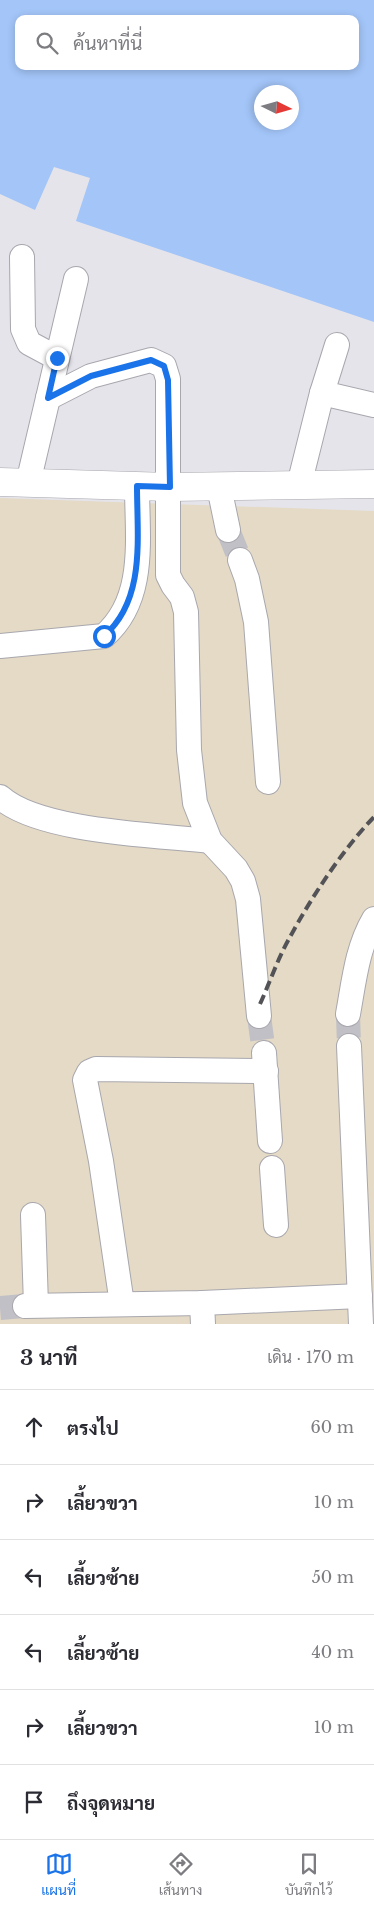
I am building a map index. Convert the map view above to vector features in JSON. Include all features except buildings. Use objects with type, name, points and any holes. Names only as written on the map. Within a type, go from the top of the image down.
[{"type":"main road","points":[[0,482],[170,487],[374,484]]},
{"type":"lane","points":[[22,257],[24,329],[29,344],[57,358]]},
{"type":"lane","points":[[28,483],[76,279]]},
{"type":"lane","points":[[299,486],[322,393],[337,345]]},
{"type":"lane","points":[[48,398],[91,376],[151,360],[164,366],[168,380],[170,487],[168,575],[182,597],[186,612],[189,750],[195,804],[210,841],[236,869],[243,881],[248,899],[259,1016]]},
{"type":"lane","points":[[322,393],[374,404]]},
{"type":"lane","points":[[0,646],[104,636],[111,630],[120,619],[131,595],[136,573],[137,486]]},
{"type":"lane","points":[[219,487],[228,530]]},
{"type":"lane","points":[[240,560],[247,579],[256,622],[268,782]]},
{"type":"lane","points":[[0,797],[10,806],[27,814],[58,822],[94,829],[210,841]]},
{"type":"lane","points":[[348,1014],[359,953],[366,932],[374,919]]},
{"type":"lane","points":[[349,1046],[361,1324]]},
{"type":"lane","points":[[122,1304],[101,1161],[85,1080],[89,1072],[96,1069],[265,1062],[270,1140]]},
{"type":"lane","points":[[272,1168],[276,1225]]},
{"type":"lane","points":[[33,1215],[30,1306],[122,1304],[203,1314],[360,1296]]},
{"type":"shaded area","points":[[0,498],[374,511],[374,1324],[0,1324]]},
{"type":"water","points":[[0,0],[374,0],[374,322],[76,221],[90,178],[54,167],[35,210],[0,194]]},
{"type":"tunnel","points":[[228,530],[240,560]]},
{"type":"tunnel","points":[[348,1014],[349,1046]]},
{"type":"tunnel","points":[[259,1016],[264,1053]]},
{"type":"tunnel","points":[[0,1308],[25,1306]]},
{"type":"railway","points":[[260,1004],[282,953],[308,906],[339,859],[374,817]]},
{"type":"route","points":[[57,358],[48,398],[91,376],[151,360],[164,366],[168,380],[170,487],[137,486],[136,573],[131,595],[120,619],[104,636]]}]
